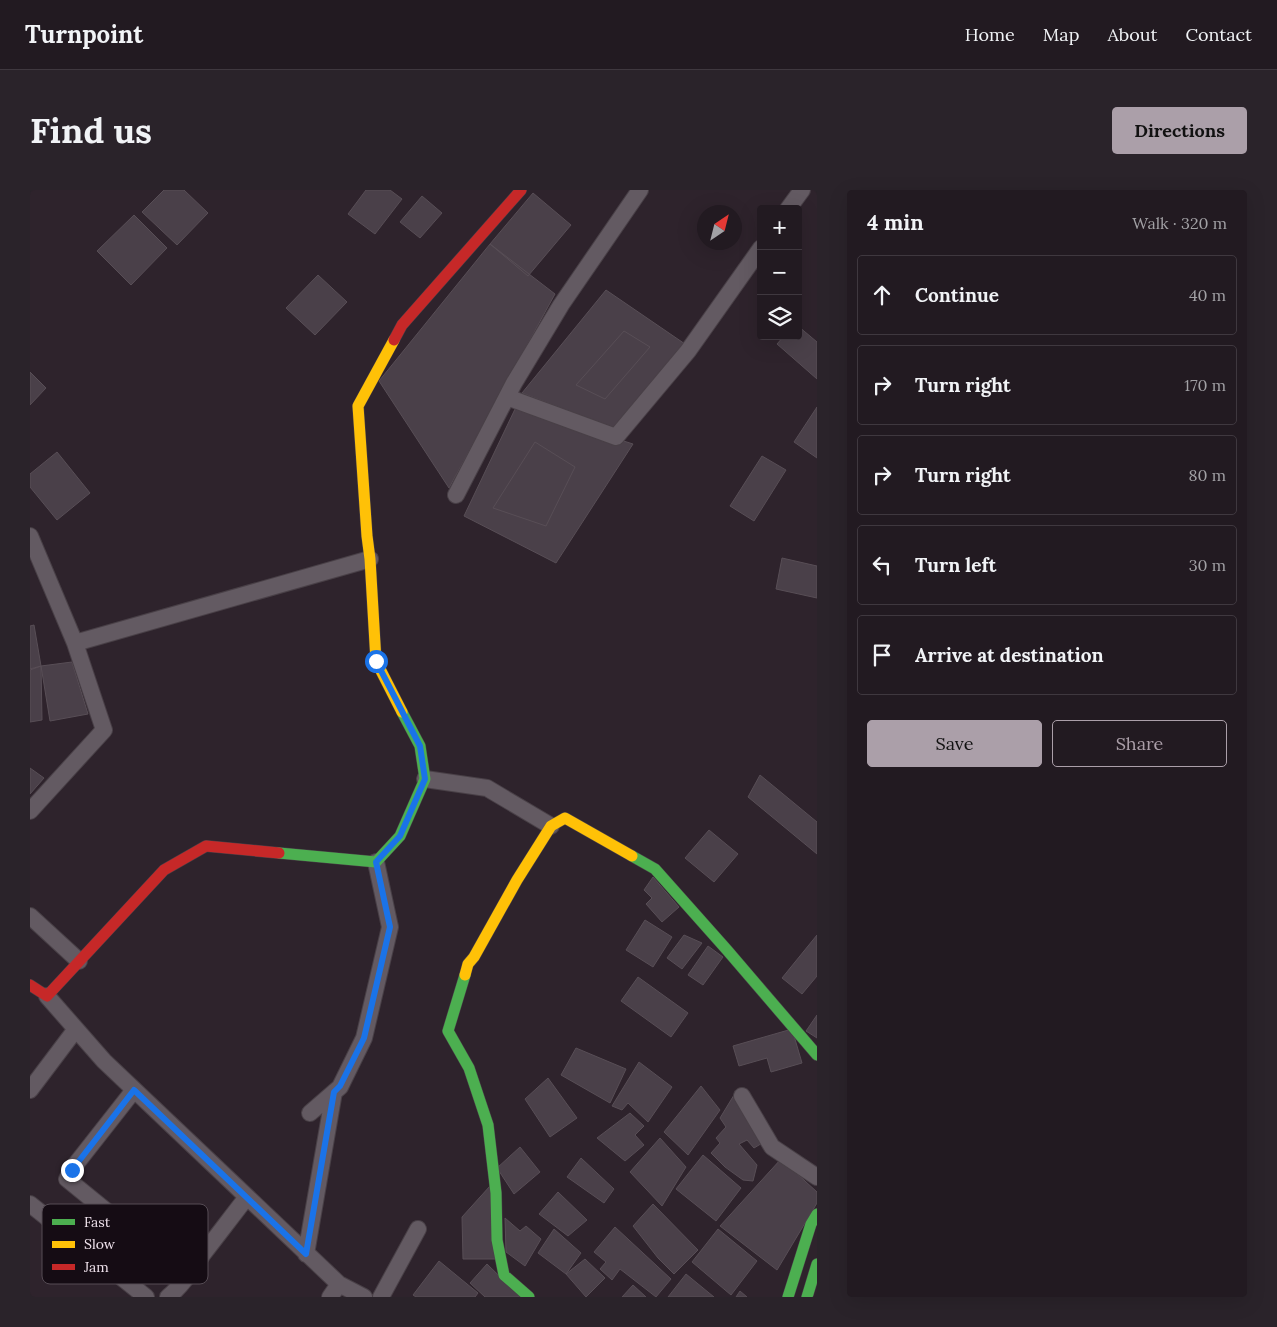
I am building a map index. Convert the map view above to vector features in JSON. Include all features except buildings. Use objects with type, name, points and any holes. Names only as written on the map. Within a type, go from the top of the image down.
[{"type":"street","points":[[376,862],[400,836],[425,779],[420,746],[376,661],[358,406],[402,325],[522,190]]},
{"type":"street","points":[[456,495],[514,383],[561,305],[640,190]]},
{"type":"street","points":[[791,205],[802,190]]},
{"type":"street","points":[[507,397],[616,437],[688,351],[760,250]]},
{"type":"street","points":[[30,536],[75,644],[104,730],[30,811]]},
{"type":"street","points":[[75,644],[370,559]]},
{"type":"street","points":[[425,779],[487,788],[551,826]]},
{"type":"street","points":[[529,1297],[504,1275],[497,1240],[496,1193],[488,1125],[469,1068],[448,1032],[468,964],[474,957],[517,880],[551,826],[565,818],[655,869],[817,1055]]},
{"type":"street","points":[[47,996],[164,870],[206,846],[376,862]]},
{"type":"street","points":[[310,1114],[340,1086],[364,1038],[390,927],[376,862]]},
{"type":"street","points":[[30,916],[78,961]]},
{"type":"street","points":[[30,984],[47,996],[104,1061],[306,1254],[334,1291],[364,1297]]},
{"type":"street","points":[[30,1090],[76,1029]]},
{"type":"street","points":[[98,1204],[67,1179],[67,1176],[134,1090]]},
{"type":"street","points":[[306,1254],[334,1092]]},
{"type":"street","points":[[742,1096],[772,1147],[817,1177]]},
{"type":"street","points":[[208,1248],[247,1197]]},
{"type":"street","points":[[30,1204],[42,1214]]},
{"type":"street","points":[[788,1297],[811,1224],[817,1214]]},
{"type":"street","points":[[381,1297],[418,1229]]},
{"type":"street","points":[[807,1297],[817,1264]]},
{"type":"street","points":[[130,1284],[146,1297]]},
{"type":"street","points":[[168,1297],[180,1284]]},
{"type":"traffic: fast","points":[[279,853],[376,862],[400,836],[425,779],[420,746],[402,712]]},
{"type":"traffic: fast","points":[[632,856],[655,869],[817,1055]]},
{"type":"traffic: fast","points":[[465,975],[448,1031],[469,1068],[488,1125],[496,1193],[497,1240],[504,1275],[529,1297]]},
{"type":"traffic: fast","points":[[788,1297],[811,1224],[817,1214]]},
{"type":"traffic: fast","points":[[807,1297],[817,1264]]},
{"type":"traffic: slow","points":[[394,340],[358,406],[376,661],[402,712]]},
{"type":"traffic: slow","points":[[465,975],[468,964],[474,957],[517,880],[551,826],[565,818],[632,856]]},
{"type":"traffic: jam","points":[[394,340],[402,325],[521,190]]},
{"type":"traffic: jam","points":[[30,985],[47,996],[164,870],[206,846],[279,853]]},
{"type":"route","points":[[72,1170],[134,1090],[306,1254],[334,1092],[340,1086],[364,1038],[390,927],[376,862],[400,836],[425,779],[420,746],[376,661]]}]
